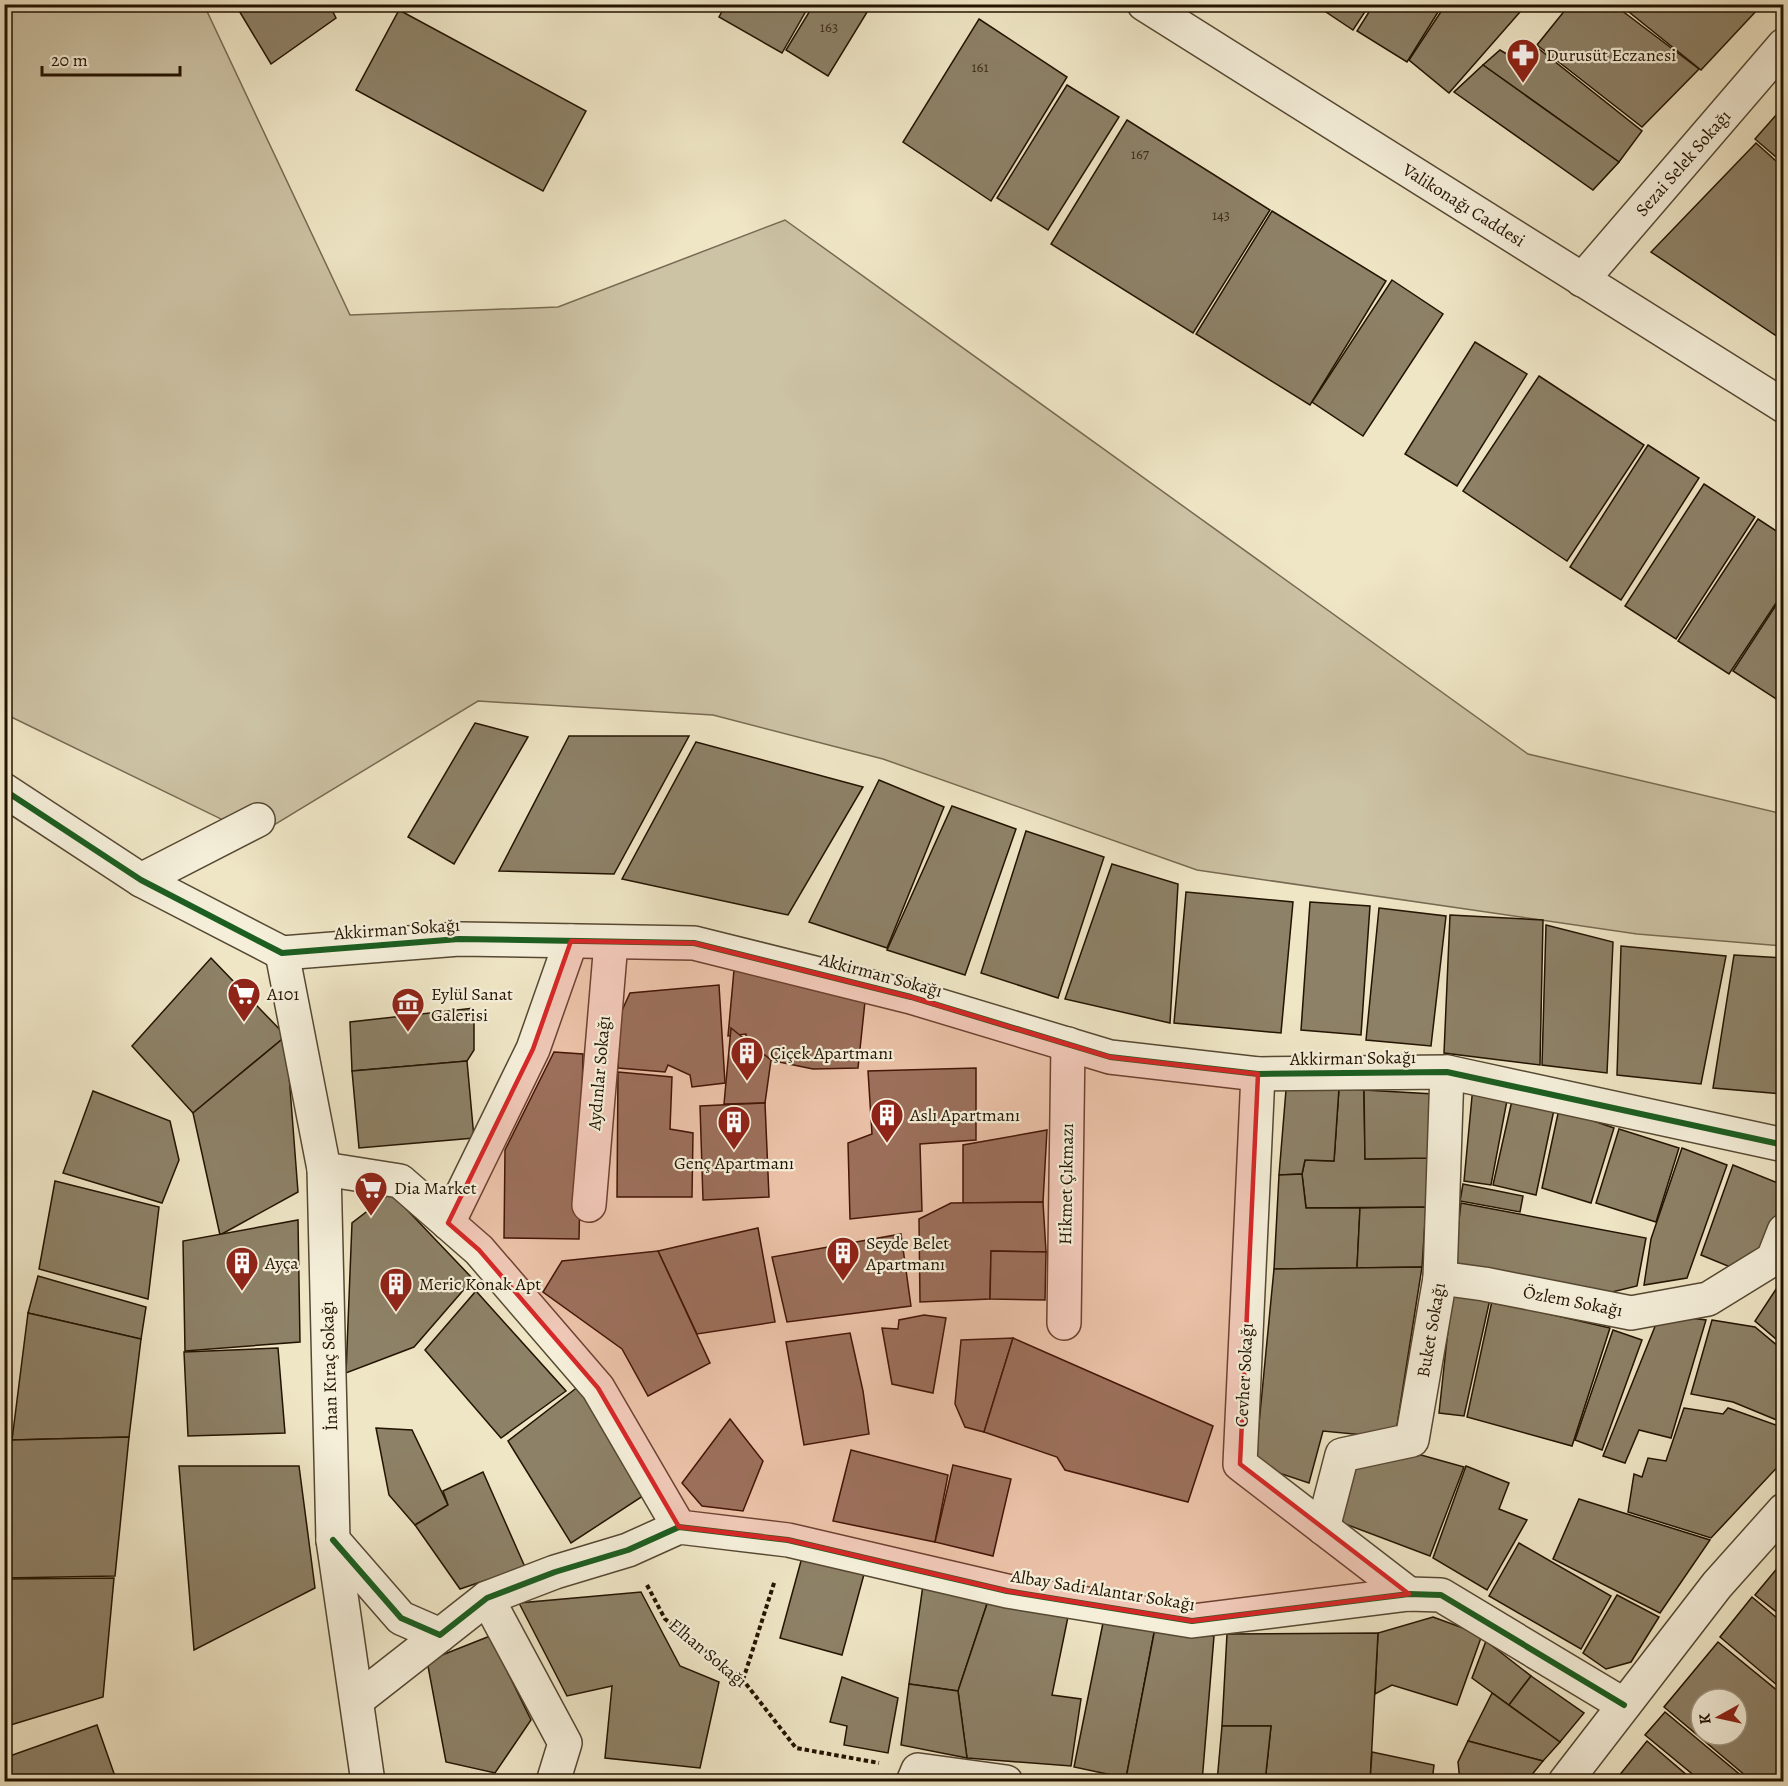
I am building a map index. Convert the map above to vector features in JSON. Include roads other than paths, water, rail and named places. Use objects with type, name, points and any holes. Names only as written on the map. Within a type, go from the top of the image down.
[{"type":"street","name":"Valikonağı Caddesi","points":[[1144,4],[1784,406]]},
{"type":"street","name":"Sezai Selek Sokağı","points":[[1582,280],[1784,45]]},
{"type":"street","points":[[4,790],[141,880],[282,953]]},
{"type":"street","points":[[141,880],[258,820]]},
{"type":"street","name":"Akkirman Sokağı","points":[[282,953],[459,939],[694,943],[911,997],[1110,1057],[1258,1074],[1447,1072],[1784,1145]]},
{"type":"street","points":[[448,1223],[533,1049],[572,941]]},
{"type":"street","name":"Aydınlar Sokağı","points":[[589,1205],[611,942]]},
{"type":"street","name":"İnan Kıraç Sokağı","points":[[282,953],[324,1169],[333,1540],[368,1782]]},
{"type":"street","name":"Hikmet Çıkmazı","points":[[1064,1323],[1068,1044]]},
{"type":"street","name":"Buket Sokağı","points":[[1323,1528],[1342,1455],[1412,1440],[1440,1278],[1447,1072]]},
{"type":"street","name":"Cevher Sokağı","points":[[1258,1074],[1240,1464],[1409,1594]]},
{"type":"street","points":[[324,1169],[400,1181],[479,1250],[598,1388],[679,1527],[628,1551],[555,1572],[487,1598],[357,1700]]},
{"type":"street","name":"Özlem Sokağı","points":[[1440,1278],[1484,1284],[1631,1313],[1708,1299],[1773,1259],[1784,1231]]},
{"type":"street","points":[[1565,1782],[1717,1585],[1784,1510]]},
{"type":"street","name":"Albay Sadi Alantar Sokağı","points":[[679,1527],[788,1540],[1007,1591],[1192,1621],[1409,1594],[1441,1595],[1624,1705]]},
{"type":"street","points":[[333,1540],[401,1618],[440,1635]]},
{"type":"street","points":[[487,1598],[565,1743],[553,1782]]},
{"type":"street","points":[[915,1776],[1006,1782]]},
{"type":"place","name":"Durusüt Eczanesi","points":[[1523,84]]},
{"type":"place","name":"A101","points":[[244,1023]]},
{"type":"place","name":"Eylül Sanat Galerisi","points":[[408,1033]]},
{"type":"place","name":"Çiçek Apartmanı","points":[[747,1082]]},
{"type":"place","name":"Aslı Apartmanı","points":[[887,1144]]},
{"type":"place","name":"Genç Apartmanı","points":[[734,1151]]},
{"type":"place","name":"Dia Market","points":[[371,1217]]},
{"type":"place","name":"Seyde Belet Apartmanı","points":[[843,1282]]},
{"type":"place","name":"Ayça","points":[[242,1292]]},
{"type":"place","name":"Meric Konak Apt","points":[[396,1313]]}]
